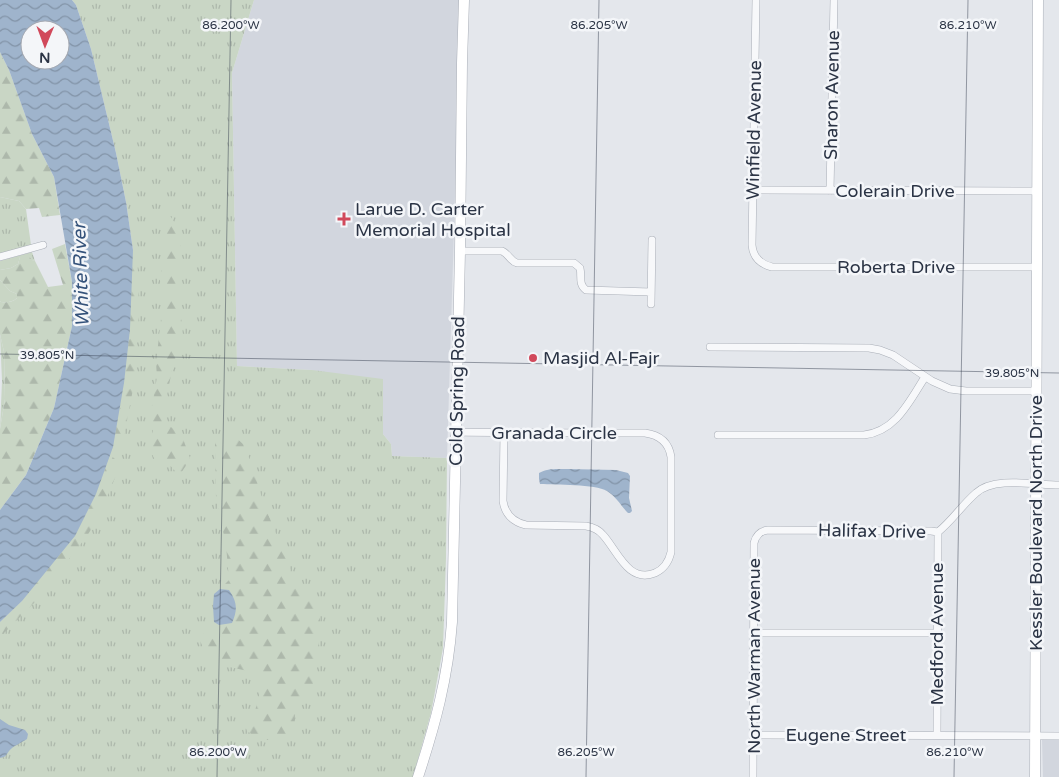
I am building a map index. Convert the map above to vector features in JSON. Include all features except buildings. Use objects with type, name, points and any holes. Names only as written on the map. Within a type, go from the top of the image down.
[{"type":"street","name":"Cold Spring Road","points":[[418,777],[441,698],[450,644],[452,617],[464,0]]},
{"type":"street","name":"Winfield Avenue","points":[[756,0],[752,245],[757,260]]},
{"type":"street","name":"Sharon Avenue","points":[[830,191],[834,0]]},
{"type":"street","name":"Kessler Boulevard North Drive","points":[[1035,777],[1038,0]]},
{"type":"street","name":"Colerain Drive","points":[[753,190],[1037,191]]},
{"type":"street","points":[[651,304],[652,240]]},
{"type":"street","points":[[0,257],[43,245]]},
{"type":"street","points":[[460,251],[502,252],[517,263],[574,263],[580,269],[581,284],[586,290],[651,292]]},
{"type":"street","name":"Roberta Drive","points":[[757,260],[772,267],[1037,267]]},
{"type":"street","points":[[710,347],[869,348],[893,355],[925,377],[940,385],[958,390],[1037,391]]},
{"type":"street","points":[[718,435],[874,434],[886,428],[897,419],[925,377]]},
{"type":"street","name":"Granada Circle","points":[[456,432],[504,432],[652,434],[656,435],[665,442],[671,457],[671,552],[668,562],[664,567],[654,574],[640,574],[633,571],[624,564],[603,535],[589,526],[526,525],[520,524],[511,518],[505,509],[502,498],[504,432]]},
{"type":"street","name":"Halifax Drive","points":[[757,536],[768,530],[938,532],[974,494],[988,486],[998,483],[1059,485]]},
{"type":"street","name":"Medford Avenue","points":[[937,735],[938,532]]},
{"type":"street","name":"North Warman Avenue","points":[[753,777],[754,543],[757,536]]},
{"type":"street","points":[[754,633],[938,633]]},
{"type":"street","name":"Eugene Street","points":[[753,735],[1059,736]]},
{"type":"shaded area","name":"Larue D. Carter Memorial Hospital","points":[[254,0],[461,0],[447,458],[392,456],[391,444],[383,434],[312,370],[237,366],[232,73]]},
{"type":"shaded area","points":[[1042,739],[1059,739],[1059,777],[1043,777]]},
{"type":"green space","points":[[72,0],[254,0],[232,73],[237,366],[312,370],[383,379],[383,434],[391,444],[392,456],[447,458],[443,648],[431,713],[413,777],[0,777],[0,622],[22,601],[133,250],[116,153],[91,49],[76,5]]},
{"type":"green space","points":[[0,52],[9,70],[32,134],[54,177],[60,215],[42,217],[39,208],[26,209],[19,201],[0,197]]},
{"type":"green space","points":[[0,197],[19,201],[26,209],[31,245],[0,255]]},
{"type":"green space","points":[[164,216],[171,217],[181,241],[176,280],[179,300],[177,310],[183,327],[181,343],[173,365],[167,395],[166,423],[182,436],[190,458],[181,473],[176,472],[169,464],[155,460],[152,454],[151,441],[153,432],[150,418],[157,377],[156,363],[161,319],[166,307],[159,276],[165,263],[167,245],[161,231]]},
{"type":"green space","points":[[65,244],[72,282],[72,326],[54,408],[26,475],[0,510],[0,429],[5,399],[4,352],[0,334],[0,301],[12,301],[17,298],[17,294],[10,291],[0,280],[0,270],[11,268],[18,264],[20,257],[28,255],[35,261],[48,287],[63,285],[52,249]]},
{"type":"green space","points":[[137,247],[139,311],[135,379],[120,450],[113,447],[124,383],[130,329],[133,250]]},
{"type":"green space","points":[[32,252],[35,261],[20,257],[18,264],[11,268],[0,270],[0,261]]},
{"type":"green space","points":[[0,280],[10,291],[17,294],[17,298],[10,302],[0,301]]},
{"type":"green space","points":[[0,334],[4,352],[5,399],[0,429],[2,381]]},
{"type":"green space","points":[[233,435],[243,444],[264,504],[293,576],[301,589],[320,609],[316,673],[311,691],[296,706],[294,724],[287,734],[274,740],[264,740],[254,736],[246,728],[248,720],[255,711],[263,680],[257,673],[220,665],[208,657],[199,639],[214,622],[219,625],[229,590],[220,589],[229,580],[226,545],[216,498],[215,443],[218,438]]},
{"type":"green space","points":[[110,455],[118,464],[115,478],[98,518],[87,536],[36,601],[0,637],[0,622],[22,601],[75,536],[96,494]]},
{"type":"water","name":"White River","points":[[0,0],[72,0],[76,5],[91,49],[116,153],[133,250],[130,329],[124,383],[113,447],[96,494],[75,536],[22,601],[0,622],[0,510],[26,475],[54,408],[72,326],[72,282],[54,177],[32,134],[9,70],[0,52]]},
{"type":"water","points":[[556,469],[616,470],[628,473],[630,476],[629,498],[632,511],[630,513],[607,491],[585,486],[540,484],[539,479],[539,473],[542,471]]},
{"type":"water","points":[[220,589],[229,590],[234,598],[236,610],[232,623],[219,625],[214,622],[214,594]]},
{"type":"water","points":[[0,719],[9,725],[25,730],[28,734],[27,739],[0,758]]},
{"type":"place","name":"Larue D. Carter Memorial Hospital","points":[[344,219]]},
{"type":"place","name":"Masjid Al-Fajr","points":[[533,358]]}]
